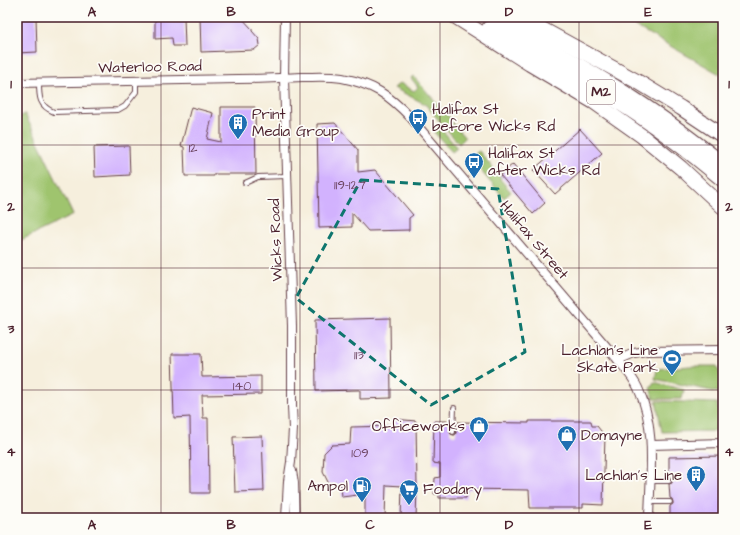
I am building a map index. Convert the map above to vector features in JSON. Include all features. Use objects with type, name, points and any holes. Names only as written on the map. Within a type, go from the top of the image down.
[{"type":"highway","points":[[456,17],[530,64],[594,102],[624,123],[681,168],[723,207]]},
{"type":"highway","name":"M2","points":[[471,17],[618,102],[654,126],[723,180]]},
{"type":"highway","name":"M2","points":[[494,17],[633,98],[666,120],[723,164]]},
{"type":"highway","points":[[520,17],[640,83],[723,136]]},
{"type":"street","name":"Wicks Road","points":[[285,17],[284,78],[292,326],[293,429],[286,518]]},
{"type":"street","name":"Halifax Street","points":[[284,78],[324,76],[340,78],[370,87],[398,104],[412,118],[628,372],[645,404],[649,425],[651,445],[649,518]]},
{"type":"street","name":"Waterloo Road","points":[[17,83],[284,78]]},
{"type":"street","points":[[618,360],[634,353],[646,351],[723,350]]},
{"type":"street","points":[[651,445],[723,443]]},
{"type":"street","name":"Wicks Road","points":[[291,462],[294,484],[294,518]]},
{"type":"lane","points":[[39,83],[39,94],[43,105],[48,110],[54,112],[118,110],[125,106],[136,92],[136,81]]},
{"type":"lane","points":[[245,183],[258,178],[288,176]]},
{"type":"lane","points":[[453,432],[454,408]]},
{"type":"lane","points":[[650,481],[669,481]]},
{"type":"lane","points":[[649,502],[670,502]]},
{"type":"highlighted area","points":[[361,180],[498,189],[525,352],[431,405],[296,298]]},
{"type":"green space","points":[[619,17],[723,17],[723,76]]},
{"type":"green space","points":[[413,76],[450,118],[449,119],[465,138],[459,144],[425,104],[394,88],[400,83],[414,91],[418,87],[411,78]]},
{"type":"green space","points":[[25,114],[73,215],[17,242],[17,118]]},
{"type":"green space","points":[[440,127],[457,148],[452,152],[434,132]]},
{"type":"green space","points":[[479,151],[511,192],[504,198],[470,158]]},
{"type":"green space","points":[[690,366],[717,366],[720,375],[723,376],[721,393],[655,379],[657,369]]},
{"type":"green space","points":[[654,382],[684,390],[682,399],[654,399],[650,388]]},
{"type":"green space","points":[[656,401],[717,403],[718,409],[723,409],[723,431],[662,432]]},
{"type":"building","points":[[17,17],[36,17],[37,52],[17,53]]},
{"type":"building","points":[[155,17],[184,17],[185,46],[173,46],[172,38],[155,39]]},
{"type":"building","points":[[200,17],[241,17],[259,39],[260,45],[254,50],[201,52]]},
{"type":"building","points":[[191,107],[213,113],[207,139],[221,142],[221,107],[255,107],[256,174],[185,176],[184,147],[181,146]]},
{"type":"building","points":[[335,123],[358,150],[358,172],[375,170],[413,215],[409,218],[409,230],[368,231],[352,213],[352,227],[319,228],[317,124]]},
{"type":"building","points":[[580,129],[602,153],[555,194],[533,170]]},
{"type":"building","points":[[129,146],[130,175],[95,177],[94,147]]},
{"type":"building","points":[[513,164],[545,203],[533,214],[500,175]]},
{"type":"building","points":[[390,318],[391,398],[360,399],[360,390],[316,391],[315,320]]},
{"type":"building","points":[[172,354],[201,354],[202,377],[261,376],[261,394],[202,395],[203,418],[208,418],[209,493],[191,493],[190,417],[174,418]]},
{"type":"building","points":[[394,419],[416,421],[416,518],[401,518],[402,486],[386,485],[385,518],[365,518],[365,494],[342,497],[341,485],[329,484],[323,472],[324,453],[332,445],[350,444],[351,427],[393,426]]},
{"type":"building","points":[[434,421],[450,421],[450,433],[455,435],[457,422],[529,423],[529,421],[591,421],[592,426],[597,426],[605,436],[603,505],[583,504],[583,508],[530,508],[529,490],[468,489],[466,498],[439,498],[439,494],[434,494],[435,478],[440,477],[440,464],[433,463]]},
{"type":"building","points":[[262,436],[264,491],[235,492],[233,437]]},
{"type":"building","name":"Lachlan's Line","points":[[723,456],[723,518],[670,518],[670,506],[673,502],[670,498],[669,484],[672,483],[672,481],[671,478],[669,478],[669,457]]},
{"type":"place","name":"Halifax St before Wicks Rd","points":[[418,135]]},
{"type":"place","name":"Print Media Group","points":[[238,140]]},
{"type":"place","name":"Halifax St after Wicks Rd","points":[[474,179]]},
{"type":"place","name":"Lachlan's Line Skate Park","points":[[672,376]]},
{"type":"place","name":"Officeworks","points":[[479,443]]},
{"type":"place","name":"Domayne","points":[[567,452]]},
{"type":"place","name":"Lachlan's Line","points":[[696,492]]},
{"type":"place","name":"Ampol","points":[[362,503]]},
{"type":"place","name":"Foodary","points":[[409,506]]}]
